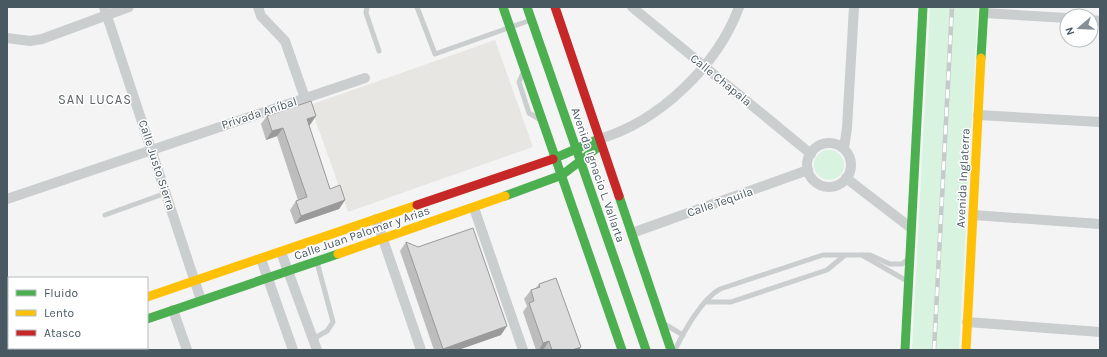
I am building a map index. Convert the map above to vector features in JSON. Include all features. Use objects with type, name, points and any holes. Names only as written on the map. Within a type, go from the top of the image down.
[{"type":"street","points":[[7,38],[30,41],[42,39],[105,11],[129,7]]},
{"type":"street","points":[[258,7],[261,16],[285,41],[305,98]]},
{"type":"street","points":[[503,7],[622,350]]},
{"type":"street","name":"Avenida Ignacio L. Vallarta","points":[[528,7],[646,350]]},
{"type":"street","name":"Avenida Ignacio L. Vallarta","points":[[555,7],[671,350]]},
{"type":"street","name":"Calle Chapala","points":[[632,7],[811,154]]},
{"type":"street","points":[[600,142],[636,125],[663,107],[685,88],[704,66],[721,42],[735,19],[739,7]]},
{"type":"street","points":[[844,148],[847,128],[854,7]]},
{"type":"street","points":[[905,350],[923,7]]},
{"type":"street","points":[[984,10],[1059,17]]},
{"type":"street","name":"Avenida Inglaterra","points":[[966,350],[984,10]]},
{"type":"street","name":"Calle Justo Sierra","points":[[105,11],[167,193],[201,300]]},
{"type":"street","name":"Privada Aníbal","points":[[7,199],[366,78]]},
{"type":"street","points":[[978,115],[1100,122]]},
{"type":"street","name":"Calle Juan Palomar y Arias","points":[[148,297],[600,142]]},
{"type":"street","name":"Calle Juan Palomar y Arias","points":[[148,319],[474,208],[562,175],[581,162],[600,142]]},
{"type":"street","points":[[826,143],[832,143],[844,148],[851,160],[851,166],[846,178],[835,186],[822,185],[811,177],[808,170],[808,159],[815,148],[826,143]]},
{"type":"street","name":"Calle Tequila","points":[[632,232],[808,170]]},
{"type":"street","points":[[846,178],[911,228]]},
{"type":"street","points":[[474,208],[523,350]]},
{"type":"street","points":[[973,215],[1100,224]]},
{"type":"street","points":[[376,218],[421,350]]},
{"type":"street","points":[[282,252],[317,350]]},
{"type":"street","points":[[261,259],[293,350]]},
{"type":"street","points":[[173,310],[187,350]]},
{"type":"street","points":[[968,322],[1100,332]]},
{"type":"lane","points":[[367,7],[366,13],[379,51]]},
{"type":"lane","points":[[417,7],[435,54],[532,20]]},
{"type":"lane","points":[[104,215],[167,193]]},
{"type":"lane","points":[[675,350],[705,302],[712,294],[720,289],[832,254],[844,256],[859,254],[870,255],[890,264],[902,264],[910,256]]},
{"type":"lane","points":[[859,254],[878,263],[908,282]]},
{"type":"lane","points":[[705,302],[731,302],[820,273],[834,266],[844,256]]},
{"type":"lane","points":[[313,339],[327,331],[333,322],[316,261]]},
{"type":"lane","points":[[662,323],[683,335]]},
{"type":"shaded area","points":[[495,40],[533,147],[348,212],[310,105]]},
{"type":"green space","points":[[930,7],[978,7],[959,350],[912,350]]},
{"type":"green space","points":[[829,150],[840,154],[844,165],[840,176],[829,180],[818,176],[814,165],[818,154]]},
{"type":"building","points":[[311,101],[316,116],[307,119],[330,189],[340,185],[345,200],[301,216],[296,201],[307,197],[283,128],[272,131],[267,116]]},
{"type":"building","points":[[473,228],[507,326],[443,349],[406,242],[418,247]]},
{"type":"building","points":[[556,278],[581,347],[572,350],[552,350],[549,341],[543,343],[529,303],[534,301],[531,290],[540,287],[539,284]]},
{"type":"railway","points":[[934,350],[952,7]]},
{"type":"traffic: fast","points":[[503,7],[622,350]]},
{"type":"traffic: fast","points":[[527,7],[646,350]]},
{"type":"traffic: fast","points":[[905,350],[923,7]]},
{"type":"traffic: fast","points":[[981,58],[984,7]]},
{"type":"traffic: fast","points":[[553,159],[599,139]]},
{"type":"traffic: fast","points":[[505,196],[562,175],[601,145]]},
{"type":"traffic: fast","points":[[619,196],[671,350]]},
{"type":"traffic: fast","points":[[148,319],[338,254]]},
{"type":"traffic: slow","points":[[966,350],[981,58]]},
{"type":"traffic: slow","points":[[338,254],[505,196]]},
{"type":"traffic: slow","points":[[148,297],[417,205]]},
{"type":"traffic: jam","points":[[555,7],[619,196]]},
{"type":"traffic: jam","points":[[417,205],[553,159]]},
{"type":"district","name":"SAN LUCAS","points":[[95,99]]}]
